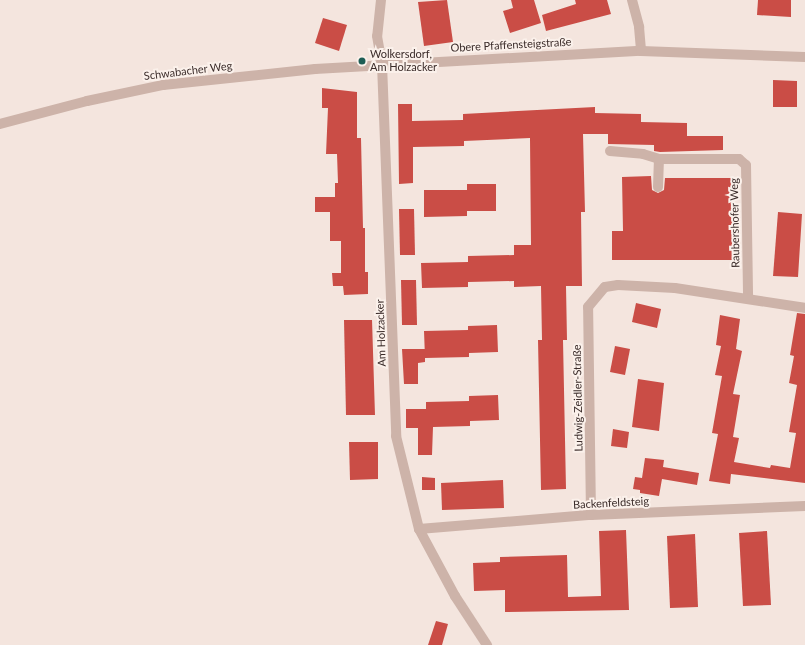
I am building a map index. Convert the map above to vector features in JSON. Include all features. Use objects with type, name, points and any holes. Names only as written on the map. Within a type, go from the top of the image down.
[{"type":"street","name":"Am Holzacker","points":[[381,0],[378,36],[382,64],[396,436],[419,529],[454,596],[487,645]]},
{"type":"street","points":[[632,0],[639,27],[641,51]]},
{"type":"street","name":"Obere Pfaffensteigstraße","points":[[382,64],[641,51],[805,57]]},
{"type":"street","name":"Schwabacher Weg","points":[[0,124],[87,101],[163,85],[382,64]]},
{"type":"street","name":"Raubershofer Weg","points":[[610,151],[643,154],[659,159],[739,159],[746,165],[748,297]]},
{"type":"street","points":[[658,187],[659,159]]},
{"type":"street","name":"Ludwig-Zeidler-Straße","points":[[591,515],[588,307],[605,287],[618,285],[675,288],[748,297]]},
{"type":"street","points":[[748,297],[805,308]]},
{"type":"street","name":"Backenfeldsteig","points":[[419,529],[591,515],[805,506]]},
{"type":"building","points":[[447,0],[453,42],[424,46],[418,2]]},
{"type":"building","points":[[511,0],[534,0],[541,23],[510,33],[503,11],[513,8]]},
{"type":"building","points":[[575,0],[607,0],[611,14],[546,31],[542,15],[576,4]]},
{"type":"building","points":[[758,0],[791,0],[791,17],[757,15]]},
{"type":"building","points":[[323,18],[347,25],[339,51],[315,43]]},
{"type":"building","points":[[773,80],[797,81],[797,107],[773,107]]},
{"type":"building","points":[[322,88],[357,92],[357,138],[361,138],[363,228],[365,228],[365,272],[368,272],[368,294],[344,295],[343,286],[333,286],[332,273],[341,273],[341,241],[330,241],[330,212],[315,212],[315,197],[335,197],[335,183],[338,183],[337,154],[326,154],[328,108],[322,108]]},
{"type":"building","points":[[398,104],[412,104],[412,121],[463,120],[463,114],[595,107],[595,113],[641,114],[641,122],[687,123],[687,136],[723,136],[723,150],[660,152],[654,151],[654,145],[608,144],[608,134],[583,134],[585,212],[581,212],[582,286],[566,286],[567,340],[563,340],[566,489],[541,490],[538,340],[542,340],[541,286],[514,287],[514,281],[468,282],[468,287],[422,288],[421,263],[468,262],[468,256],[514,255],[514,245],[531,245],[530,138],[464,141],[464,146],[413,147],[413,183],[399,184]]},
{"type":"building","points":[[651,176],[652,190],[658,193],[664,190],[665,178],[732,178],[732,260],[612,260],[612,231],[623,231],[622,177]]},
{"type":"building","points":[[467,184],[496,184],[496,211],[467,211],[467,216],[424,217],[424,190],[467,190]]},
{"type":"building","points":[[399,209],[414,209],[415,255],[400,255]]},
{"type":"building","points":[[778,212],[802,214],[798,277],[773,276]]},
{"type":"building","points":[[401,280],[416,280],[417,325],[402,325]]},
{"type":"building","points":[[636,303],[661,309],[657,328],[632,322]]},
{"type":"building","points":[[797,313],[805,314],[805,483],[731,474],[730,484],[709,481],[718,434],[712,433],[722,376],[715,375],[721,346],[716,345],[720,315],[740,319],[736,349],[742,351],[733,394],[740,395],[733,437],[739,438],[734,462],[770,468],[771,465],[790,468],[796,433],[789,432],[797,385],[789,383],[794,356],[790,355]]},
{"type":"building","points":[[344,320],[372,320],[375,415],[346,415]]},
{"type":"building","points":[[497,325],[498,352],[469,353],[469,357],[425,358],[424,331],[468,330],[468,326]]},
{"type":"building","points":[[615,346],[630,349],[625,375],[610,372]]},
{"type":"building","points":[[402,349],[425,349],[425,362],[418,363],[418,384],[404,384]]},
{"type":"building","points":[[638,379],[664,383],[659,431],[632,427]]},
{"type":"building","points":[[498,395],[499,420],[470,421],[470,426],[433,427],[432,455],[418,455],[418,428],[406,428],[406,409],[426,409],[426,402],[469,401],[469,396]]},
{"type":"building","points":[[613,429],[629,432],[627,448],[611,446]]},
{"type":"building","points":[[349,442],[378,442],[378,479],[350,480]]},
{"type":"building","points":[[645,458],[664,460],[663,467],[699,473],[697,485],[662,479],[659,496],[640,493],[640,490],[633,489],[635,477],[642,478]]},
{"type":"building","points":[[422,477],[435,478],[435,490],[422,490]]},
{"type":"building","points":[[503,480],[504,508],[442,510],[441,483]]},
{"type":"building","points":[[626,530],[629,610],[505,612],[505,590],[474,591],[473,563],[500,562],[500,557],[567,555],[568,597],[601,596],[599,531]]},
{"type":"building","points":[[767,531],[771,605],[743,606],[739,533]]},
{"type":"building","points":[[695,534],[698,607],[670,608],[667,536]]},
{"type":"building","points":[[436,621],[448,624],[442,645],[428,645]]},
{"type":"place","name":"Wolkersdorf, Am Holzacker","points":[[362,61]]}]
